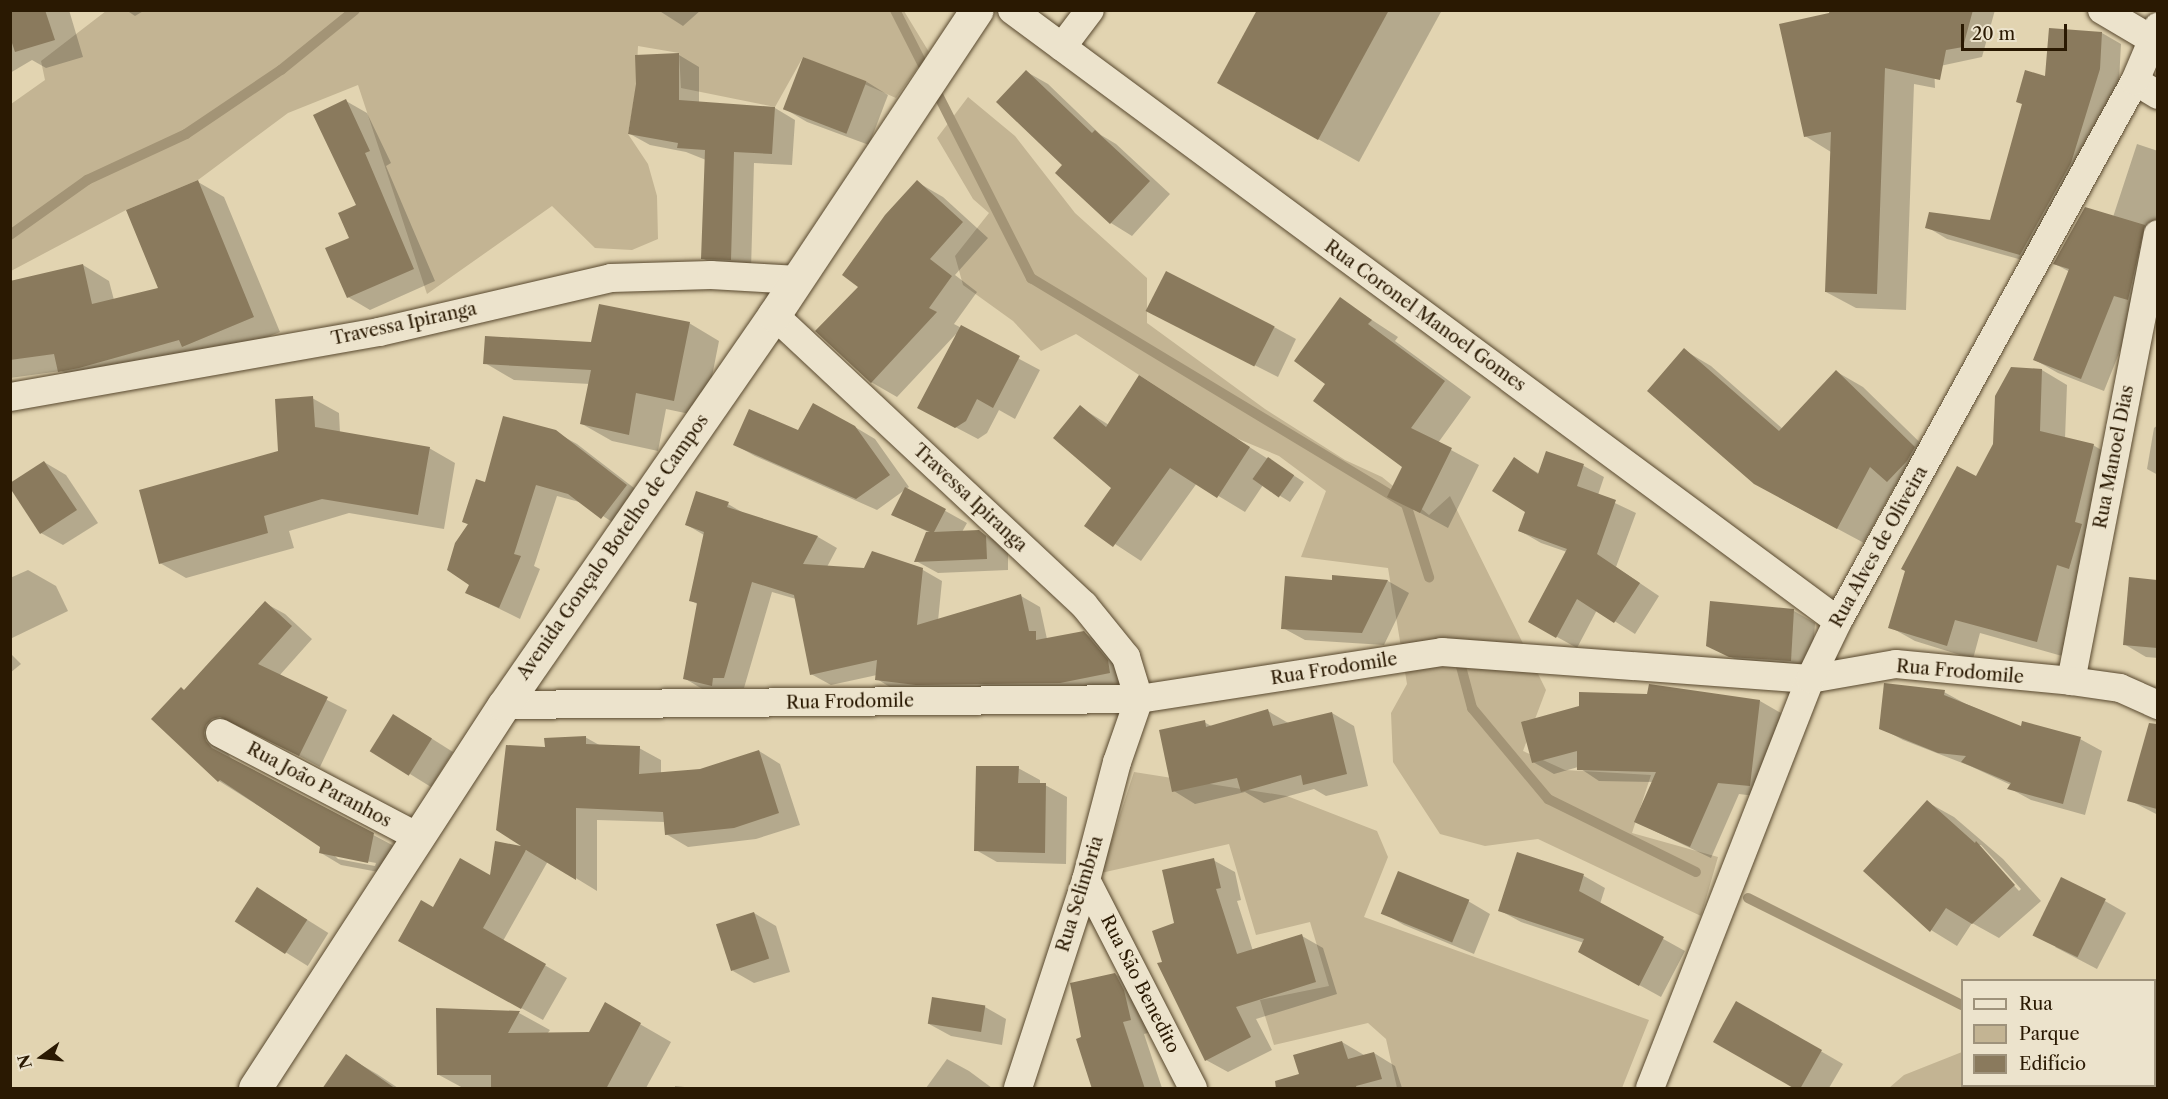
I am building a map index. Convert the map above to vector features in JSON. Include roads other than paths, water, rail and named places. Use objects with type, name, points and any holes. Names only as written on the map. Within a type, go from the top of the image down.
[{"type":"street","name":"Avenida Gonçalo Botelho de Campos","points":[[255,1089],[504,705],[798,280],[977,10]]},
{"type":"street","name":"Rua Coronel Manoel Gomes","points":[[1012,10],[1838,621]]},
{"type":"street","points":[[1062,47],[1090,10]]},
{"type":"street","points":[[2102,10],[2154,33]]},
{"type":"street","name":"Rua Alves de Oliveira","points":[[1650,1089],[1810,679],[1838,621],[2146,88],[2154,33]]},
{"type":"street","name":"Rua Manoel Dias","points":[[2071,681],[2157,234]]},
{"type":"street","name":"Travessa Ipiranga","points":[[10,397],[379,332],[611,278],[711,275],[798,280]]},
{"type":"street","name":"Travessa Ipiranga","points":[[774,315],[1084,605],[1126,657],[1139,699]]},
{"type":"street","name":"Rua Frodomile","points":[[504,705],[1139,699],[1442,652],[1810,679],[1896,664],[2120,688],[2157,705]]},
{"type":"street","name":"Rua Selimbria","points":[[1018,1089],[1086,880],[1117,762],[1139,699]]},
{"type":"street","name":"Rua João Paranhos","points":[[220,734],[418,837]]},
{"type":"street","name":"Rua São Benedito","points":[[1086,880],[1194,1089]]},
{"type":"waterway","points":[[10,235],[87,180],[186,134],[281,70],[355,10]]},
{"type":"waterway","points":[[895,10],[1031,278],[1406,504],[1429,577]]},
{"type":"waterway","points":[[1459,659],[1472,708],[1548,799],[1696,872]]},
{"type":"waterway","points":[[1748,898],[1961,1004]]}]
